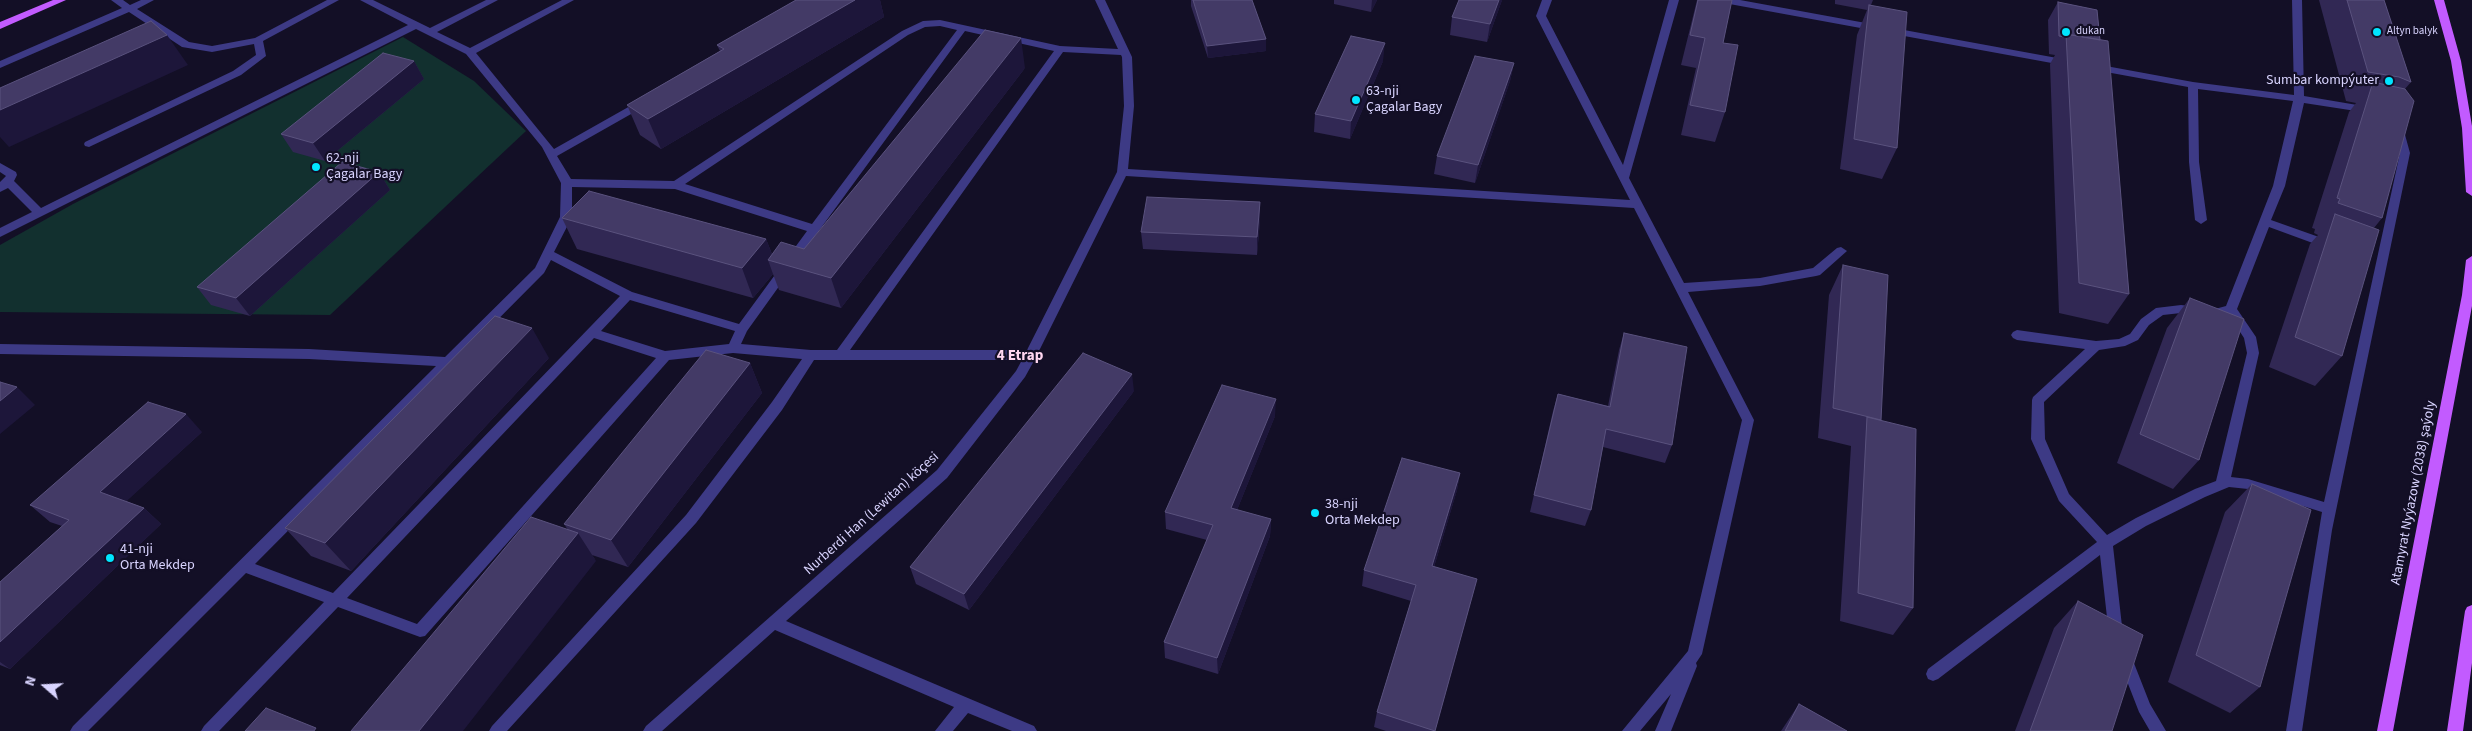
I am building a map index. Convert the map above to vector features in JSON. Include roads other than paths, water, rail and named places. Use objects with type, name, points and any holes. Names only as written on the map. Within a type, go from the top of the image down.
[{"type":"main road","points":[[0,19],[44,0]]},
{"type":"main road","points":[[0,26],[61,0]]},
{"type":"main road","points":[[2439,0],[2456,61],[2467,128],[2472,192]]},
{"type":"main road","name":"Atamyrat Nyýazow (2038) şaýoly","points":[[2385,731],[2468,295],[2472,260]]},
{"type":"main road","points":[[2455,731],[2472,611]]},
{"type":"street","points":[[116,0],[186,45],[212,50],[258,40],[334,0]]},
{"type":"street","points":[[0,65],[149,0]]},
{"type":"street","points":[[429,32],[493,0]]},
{"type":"street","points":[[470,52],[569,0]]},
{"type":"street","name":"Nurberdi Han (Lewitan) köçesi","points":[[651,731],[942,474],[1022,374],[1122,172],[1129,106],[1125,52],[1100,0]]},
{"type":"street","points":[[1547,0],[1541,16],[1625,176],[1637,204],[1748,420],[1695,654],[1663,731]]},
{"type":"street","points":[[1625,176],[1674,0]]},
{"type":"street","points":[[1724,0],[2193,85],[2330,103],[2384,115],[2400,133],[2406,153],[2376,263],[2330,509],[2294,731]]},
{"type":"street","points":[[2017,335],[2096,346],[2121,343],[2134,337],[2145,322],[2160,311],[2181,309],[2215,313],[2231,309],[2279,186],[2299,100],[2297,0]]},
{"type":"street","points":[[78,731],[540,270],[566,217],[567,183],[546,144],[470,52],[371,1]]},
{"type":"street","points":[[676,185],[905,33],[923,24],[940,23],[1060,49],[1125,52]]},
{"type":"street","points":[[0,233],[416,25]]},
{"type":"street","points":[[732,348],[742,329],[814,229],[963,28]]},
{"type":"street","points":[[89,144],[237,73],[261,56],[258,40]]},
{"type":"street","points":[[840,355],[1060,49]]},
{"type":"street","points":[[2193,85],[2194,162],[2201,220]]},
{"type":"street","points":[[552,155],[653,96]]},
{"type":"street","points":[[0,167],[12,175],[4,185],[40,213]]},
{"type":"street","points":[[1122,172],[1637,204]]},
{"type":"street","points":[[567,183],[676,185],[814,229]]},
{"type":"street","points":[[2265,222],[2336,248]]},
{"type":"street","points":[[1680,288],[1760,282],[1816,272],[1841,252]]},
{"type":"street","points":[[548,254],[628,296],[742,329]]},
{"type":"street","points":[[208,731],[628,296]]},
{"type":"street","points":[[2222,485],[2253,353],[2250,337],[2231,309]]},
{"type":"street","points":[[592,333],[664,356],[732,348],[811,355],[1033,355]]},
{"type":"street","points":[[2096,346],[2038,400],[2038,439],[2064,497],[2106,543],[2116,634],[2144,707],[2158,731]]},
{"type":"street","points":[[0,349],[309,354],[447,362]]},
{"type":"street","points":[[497,731],[691,518],[777,406],[811,355]]},
{"type":"street","points":[[244,566],[420,631],[664,356]]},
{"type":"street","points":[[1933,674],[2106,543],[2141,522],[2200,493],[2229,482],[2248,484],[2330,509]]},
{"type":"street","points":[[774,623],[1029,731]]},
{"type":"street","points":[[1630,731],[1695,654]]},
{"type":"street","points":[[943,731],[966,704]]},
{"type":"place","name":"dukan","points":[[2066,32]]},
{"type":"place","name":"Altyn balyk","points":[[2377,32]]},
{"type":"place","name":"Sumbar kompýuter","points":[[2389,81]]},
{"type":"place","name":"63-nji Çagalar Bagy","points":[[1356,100]]},
{"type":"place","name":"62-nji Çagalar Bagy","points":[[316,167]]},
{"type":"place","name":"38-nji Orta Mekdep","points":[[1315,513]]},
{"type":"place","name":"41-nji Orta Mekdep","points":[[110,558]]},
{"type":"district","name":"4 Etrap","points":[[1020,357]]}]
